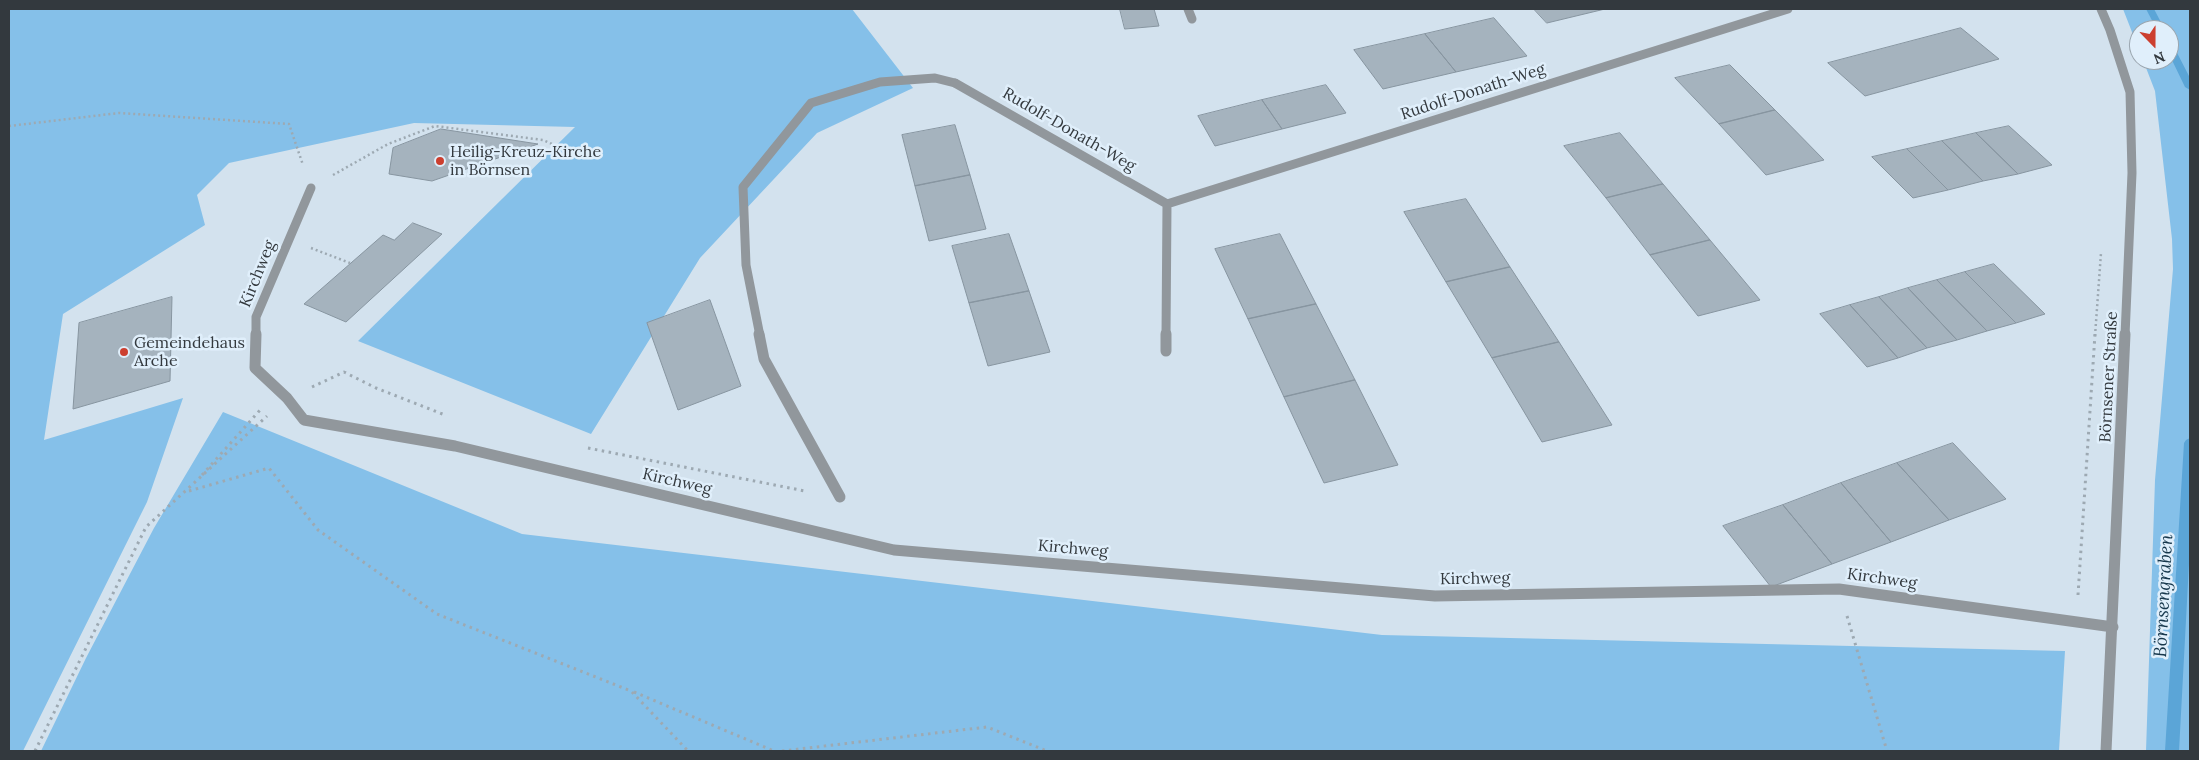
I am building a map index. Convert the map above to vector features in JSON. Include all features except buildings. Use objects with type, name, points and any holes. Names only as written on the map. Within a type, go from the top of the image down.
[{"type":"street","points":[[1188,9],[1192,19]]},
{"type":"street","name":"Rudolf-Donath-Weg","points":[[840,497],[764,359],[746,265],[743,187],[811,103],[880,82],[935,78],[955,83],[1167,204],[1788,9]]},
{"type":"street","name":"Börnsener Straße","points":[[2101,9],[2110,30],[2130,92],[2132,173],[2106,751]]},
{"type":"street","name":"Kirchweg","points":[[311,188],[256,317],[255,368],[283,394],[304,420],[455,446],[894,550],[1435,596],[1839,589],[2113,627]]},
{"type":"street","points":[[1166,351],[1167,204]]},
{"type":"path","points":[[9,126],[119,113],[289,124],[311,188],[388,144],[435,126],[543,140],[570,152]]},
{"type":"path","points":[[289,240],[350,264]]},
{"type":"path","points":[[2076,622],[2086,447],[2101,249]]},
{"type":"path","points":[[35,751],[146,527],[187,492],[283,394],[344,372],[376,388],[448,416]]},
{"type":"path","points":[[187,492],[283,394]]},
{"type":"path","points":[[581,446],[840,497]]},
{"type":"path","points":[[187,492],[269,468],[318,530],[437,614],[631,691],[774,751]]},
{"type":"path","points":[[1839,589],[1887,751]]},
{"type":"path","points":[[631,691],[688,751]]},
{"type":"path","points":[[782,751],[986,727],[1047,751]]},
{"type":"shaded area","points":[[9,9],[852,9],[913,88],[817,133],[700,258],[591,434],[358,341],[575,127],[414,123],[229,163],[197,195],[205,225],[63,314],[44,440],[183,398],[147,502],[23,751],[9,751]]},
{"type":"shaded area","points":[[2123,9],[2190,9],[2190,751],[2146,751],[2155,480],[2173,269],[2172,239],[2155,91],[2147,70],[2179,70],[2179,20],[2129,20],[2129,24]]},
{"type":"shaded area","points":[[223,412],[522,534],[1382,635],[2065,651],[2059,751],[41,751],[86,658],[154,528]]},
{"type":"waterway","name":"Börnsengraben","points":[[2150,9],[2156,20]]},
{"type":"waterway","name":"Börnsengraben","points":[[2179,65],[2190,87]]},
{"type":"waterway","name":"Börnsengraben","points":[[2172,751],[2190,443]]},
{"type":"place","name":"Heilig-Kreuz-Kirche in Börnsen","points":[[440,161]]},
{"type":"place","name":"Gemeindehaus Arche","points":[[124,352]]}]
